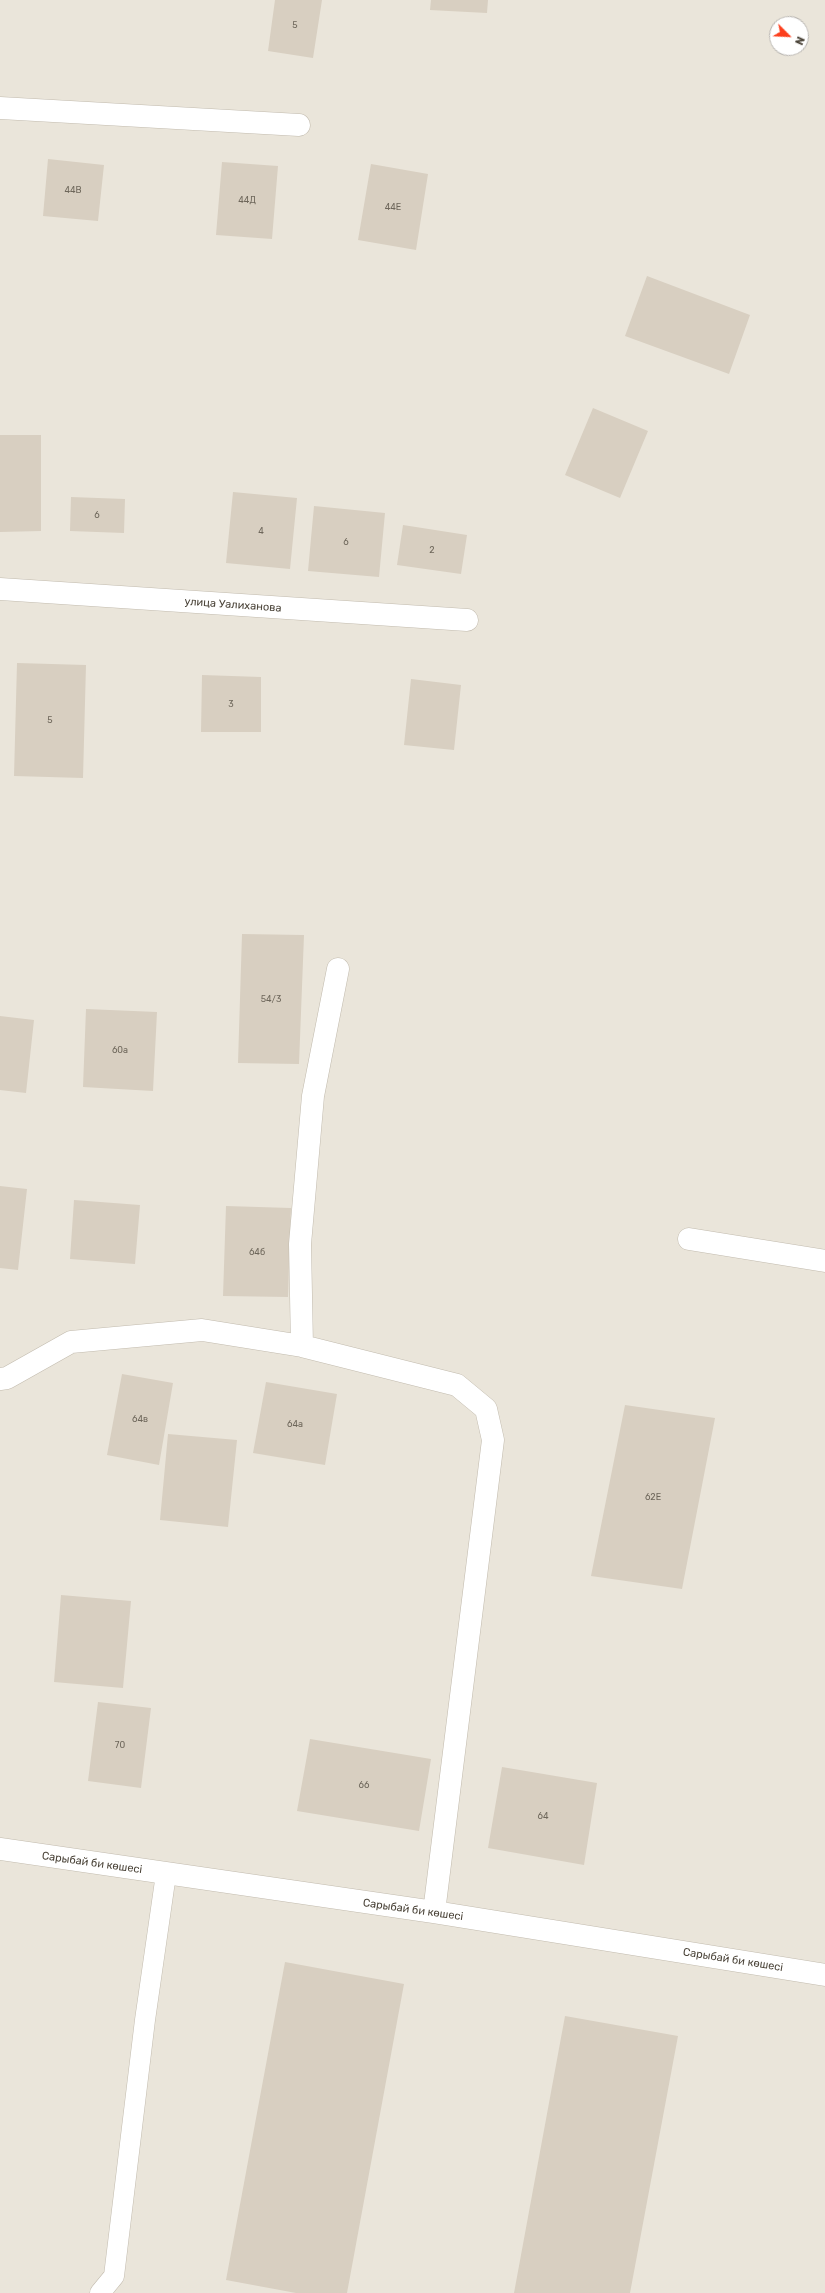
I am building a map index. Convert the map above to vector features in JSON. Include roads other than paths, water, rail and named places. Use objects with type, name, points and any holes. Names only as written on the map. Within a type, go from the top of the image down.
[{"type":"street","points":[[0,108],[299,125]]},
{"type":"street","name":"улица Уалиханова","points":[[0,589],[467,620]]},
{"type":"street","points":[[302,1346],[300,1244],[313,1096],[338,969]]},
{"type":"street","points":[[688,1239],[825,1261]]},
{"type":"street","points":[[0,1379],[7,1378],[71,1342],[202,1330],[302,1346],[457,1385],[486,1409],[493,1440],[434,1912]]},
{"type":"street","name":"Сарыбай би көшесі","points":[[0,1849],[434,1912],[825,1975]]},
{"type":"lane","points":[[100,2293],[114,2276],[145,2020],[166,1874]]}]
